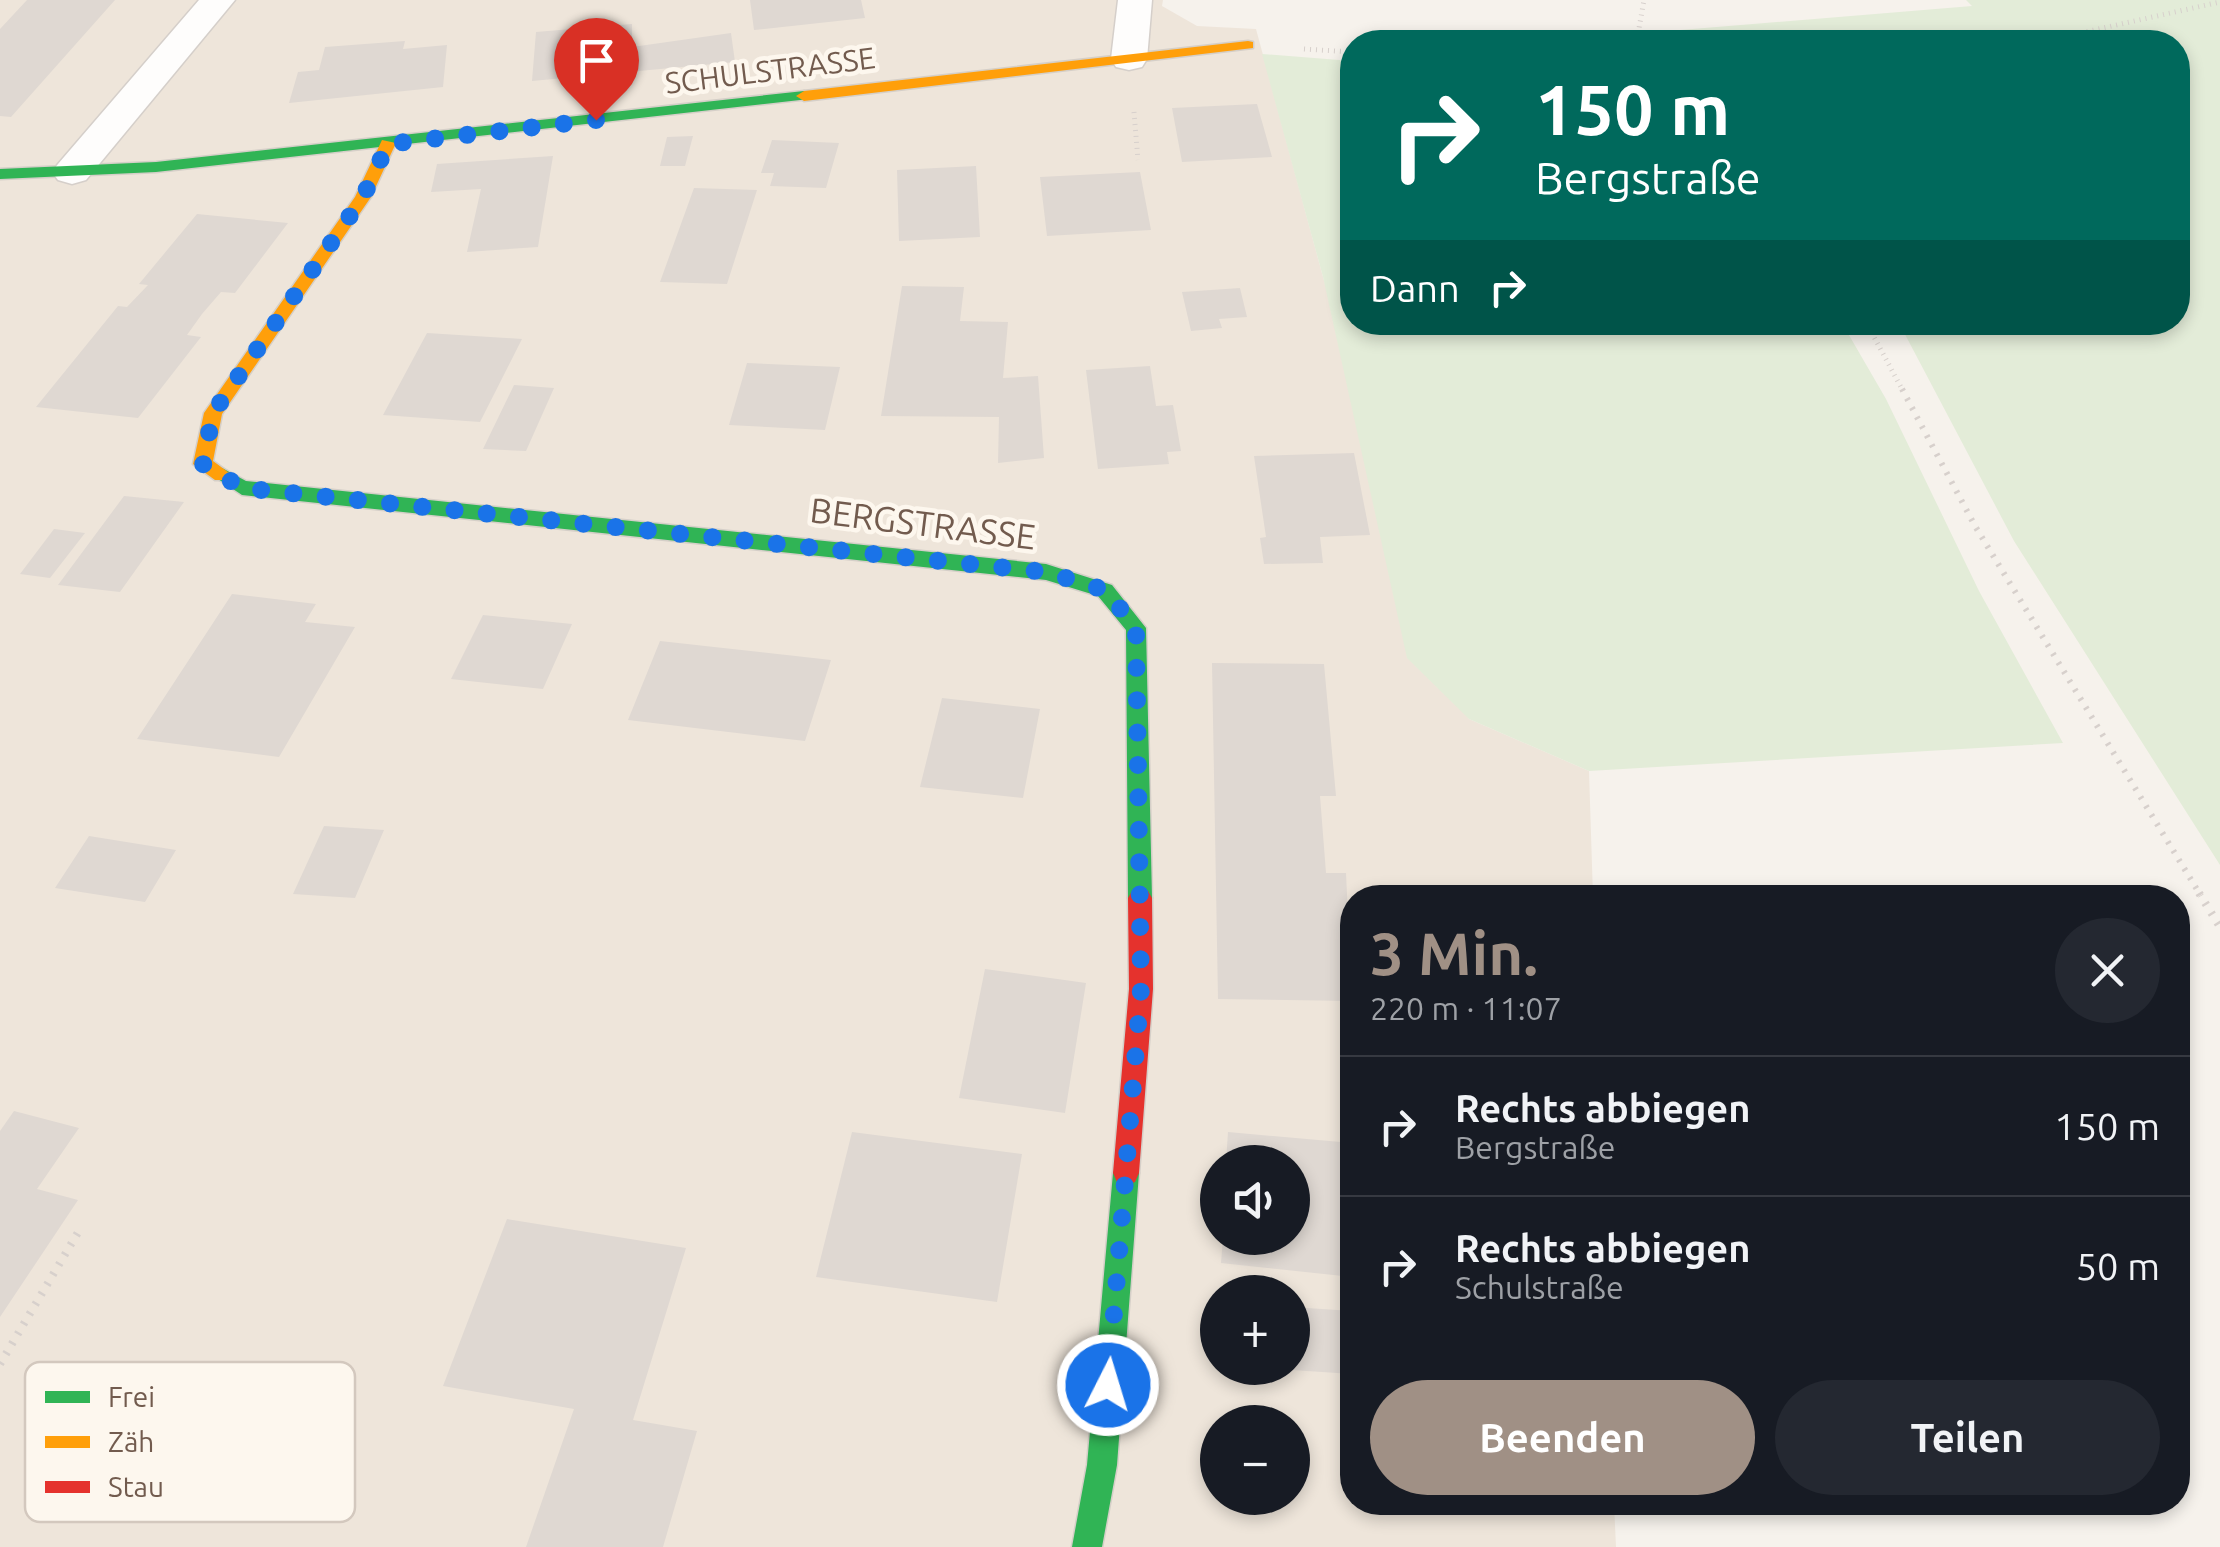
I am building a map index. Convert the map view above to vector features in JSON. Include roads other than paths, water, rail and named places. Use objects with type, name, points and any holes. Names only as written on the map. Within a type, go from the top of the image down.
[{"type":"street","points":[[72,172],[218,0]]},
{"type":"street","points":[[1129,59],[1135,0]]},
{"type":"street","name":"SCHULSTRASSE","points":[[0,174],[72,172],[388,144],[1248,45]]},
{"type":"street","name":"BERGSTRASSE","points":[[388,144],[363,197],[213,413],[203,464],[242,488],[1046,572],[1105,590],[1136,628],[1141,989],[1102,1464],[1087,1547]]}]
